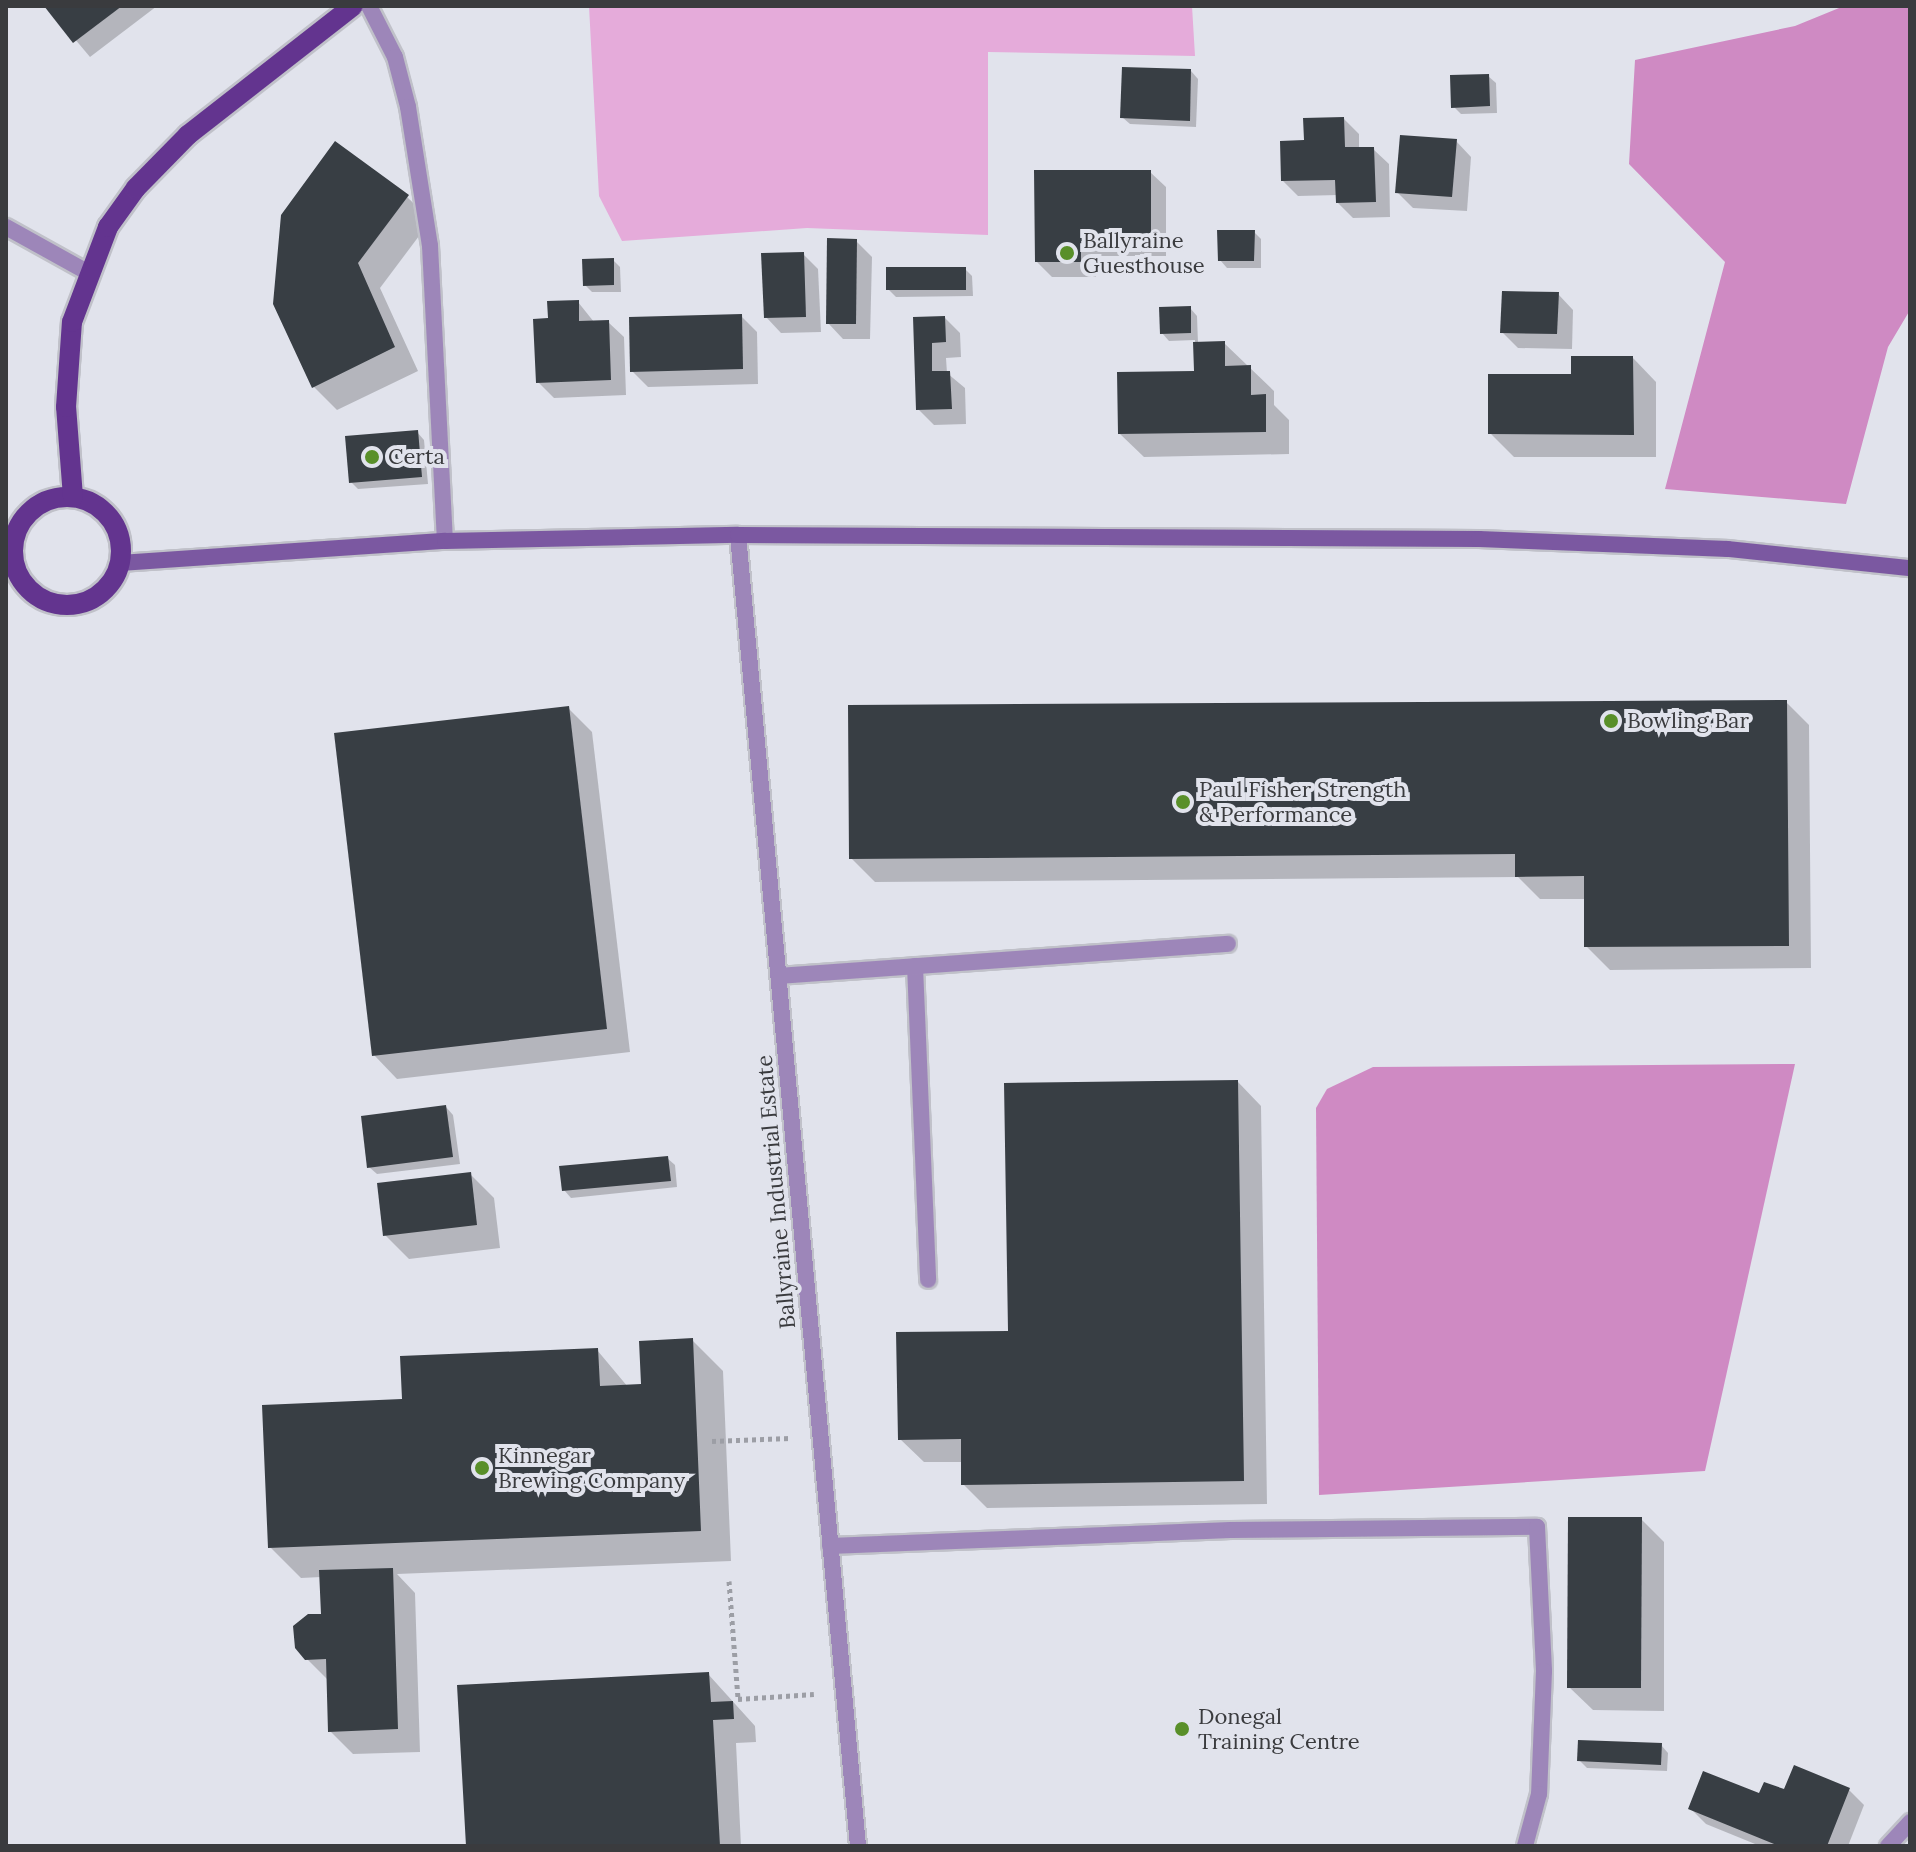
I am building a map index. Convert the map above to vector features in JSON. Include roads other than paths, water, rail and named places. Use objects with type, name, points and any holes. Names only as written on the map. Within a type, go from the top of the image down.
[{"type":"main road","points":[[73,497],[66,407],[72,322],[108,227],[129,198],[188,135],[353,6]]},
{"type":"main road","points":[[73,497],[90,502],[111,520],[121,544],[120,563],[102,594],[67,606],[32,594],[13,583],[13,564],[16,530],[39,504],[73,497]]},
{"type":"main road","points":[[120,563],[445,541],[738,535],[1479,539],[1728,549],[1910,568]]},
{"type":"street","points":[[369,6],[395,57],[408,107],[430,246],[445,541]]},
{"type":"street","points":[[6,227],[89,273]]},
{"type":"street","name":"Ballyraine Industrial Estate","points":[[738,535],[858,1846]]},
{"type":"street","points":[[779,976],[1228,944]]},
{"type":"street","points":[[915,966],[928,1280]]},
{"type":"street","points":[[830,1546],[1246,1530],[1537,1527],[1544,1671],[1539,1794],[1525,1846]]},
{"type":"street","points":[[1888,1846],[1910,1822]]},
{"type":"place","name":"Ballyraine Guesthouse","points":[[1067,253]]},
{"type":"place","name":"Certa","points":[[372,457]]},
{"type":"place","name":"Bowling Bar","points":[[1611,721]]},
{"type":"place","name":"Paul Fisher Strength & Performance","points":[[1183,802]]},
{"type":"place","name":"Kinnegar Brewing Company","points":[[482,1468]]},
{"type":"place","name":"Donegal Training Centre","points":[[1182,1729]]}]
